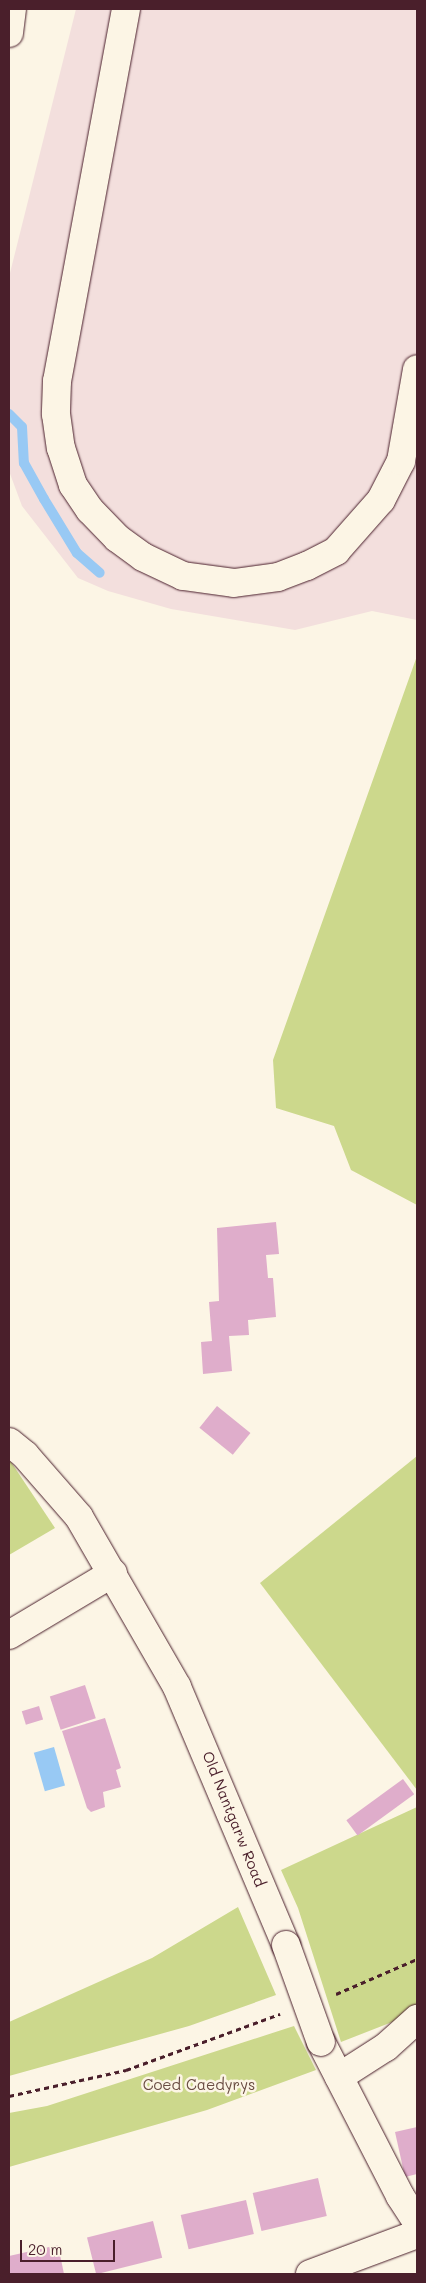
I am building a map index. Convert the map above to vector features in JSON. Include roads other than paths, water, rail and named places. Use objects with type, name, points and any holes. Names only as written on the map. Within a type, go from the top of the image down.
[{"type":"street","points":[[9,33],[12,9]]},
{"type":"street","points":[[126,9],[57,381],[56,414],[61,448],[73,485],[90,510],[116,538],[143,558],[183,576],[234,583],[278,577],[336,551],[381,500],[409,460],[417,369]]},
{"type":"street","name":"Old Nantgarw Road","points":[[9,1442],[25,1456],[78,1517],[113,1573],[178,1687],[286,1945],[321,2042],[400,2196],[417,2222]]},
{"type":"street","points":[[9,1635],[113,1573]]},
{"type":"street","points":[[339,2077],[386,2048],[417,2019]]},
{"type":"street","points":[[310,2274],[417,2234]]},
{"type":"water","points":[[54,1747],[65,1785],[45,1791],[34,1753]]},
{"type":"waterway","points":[[9,414],[22,427],[24,463],[44,499],[77,553],[100,573]]},
{"type":"park label","name":"Coed Caedyrys","points":[[199,2085]]}]
